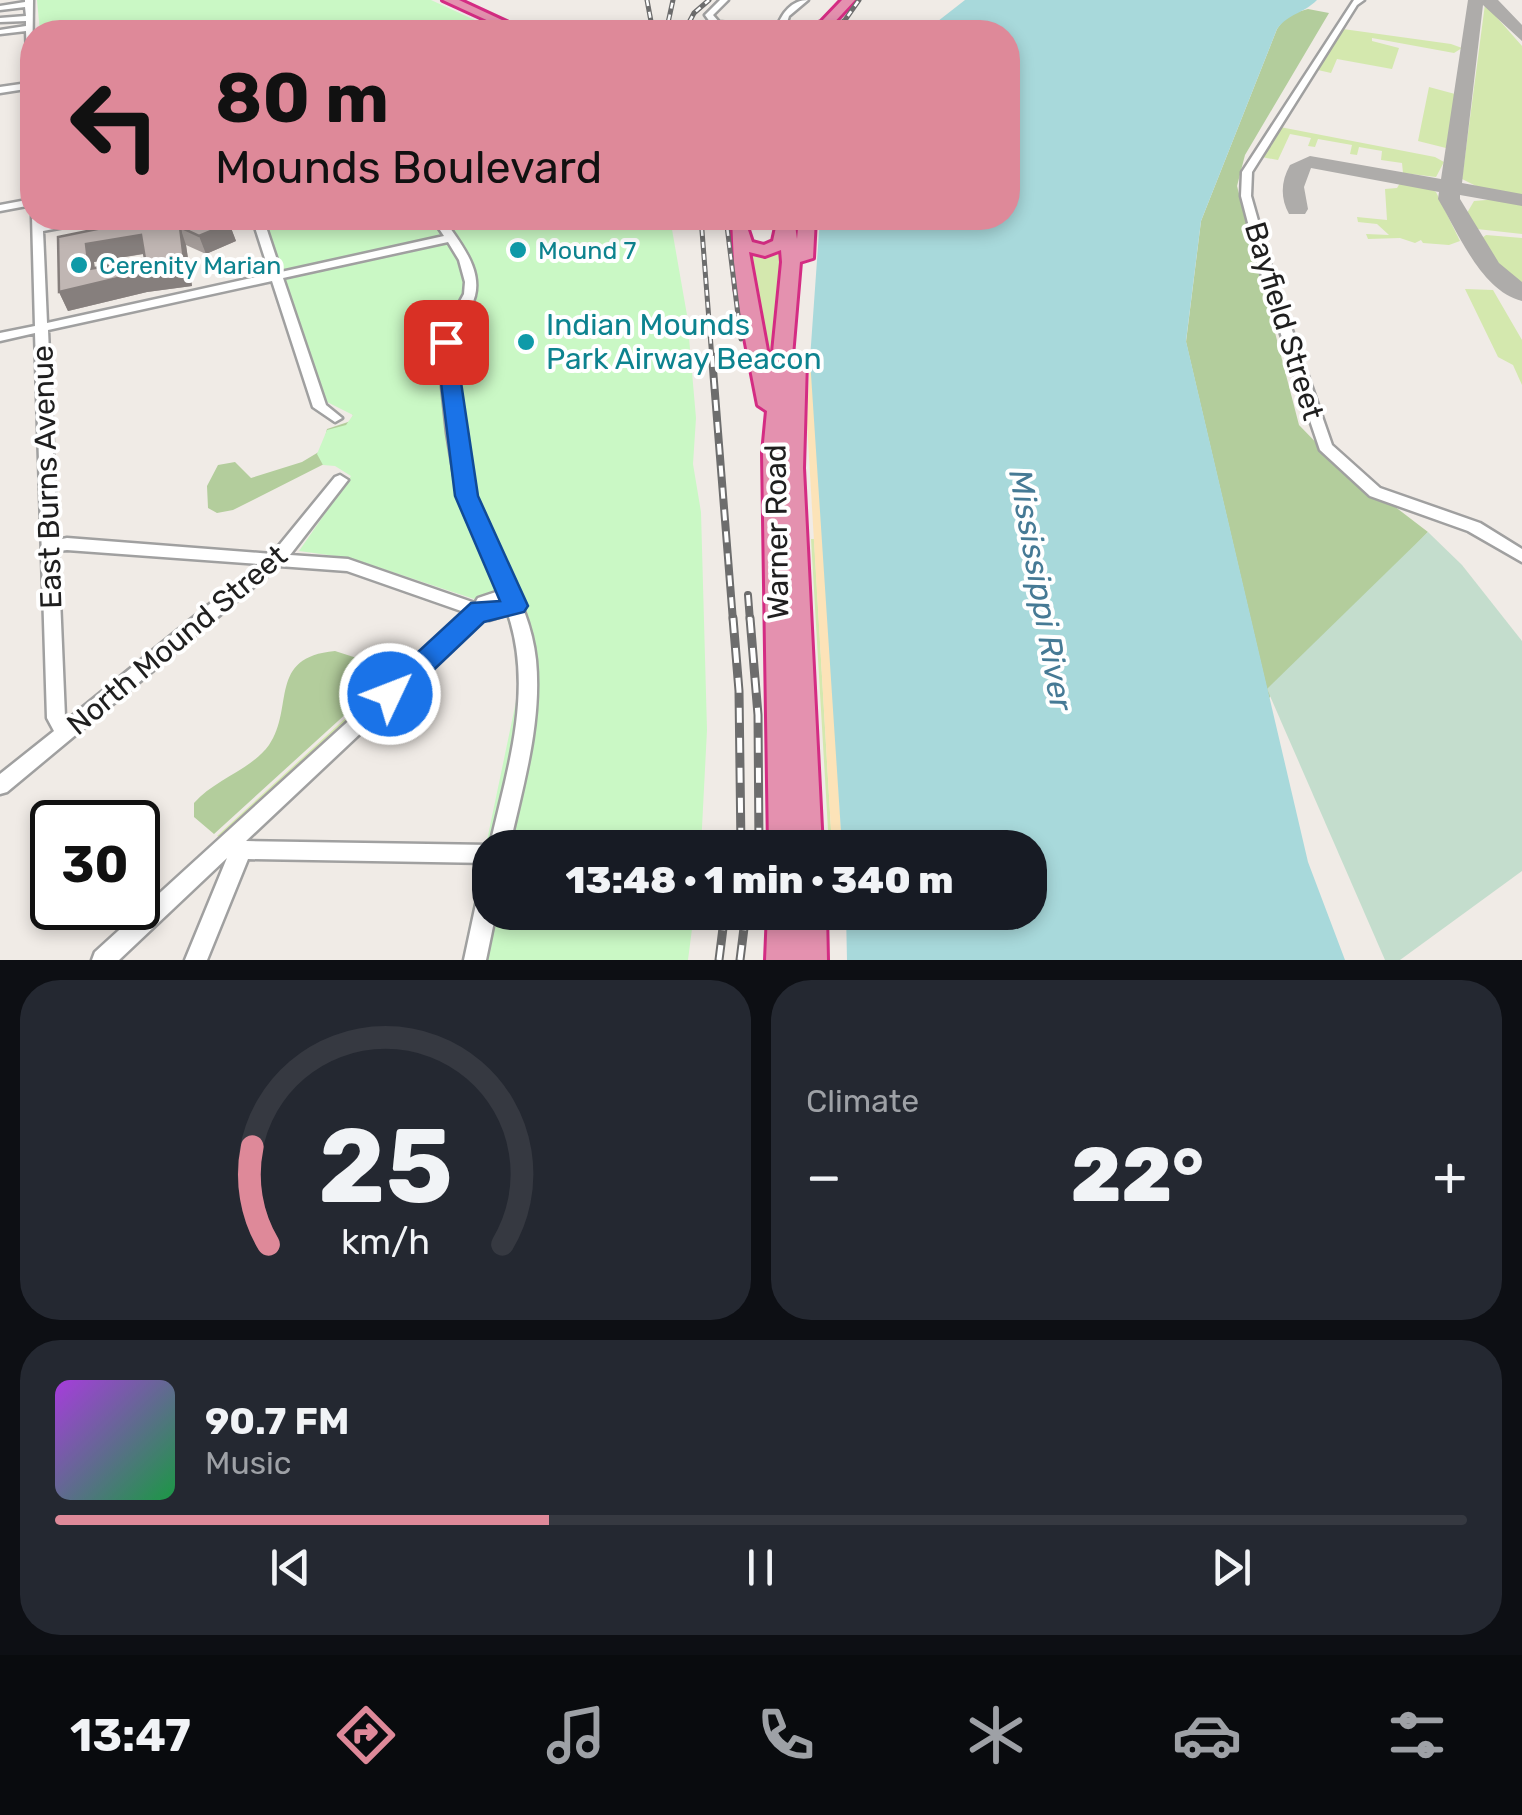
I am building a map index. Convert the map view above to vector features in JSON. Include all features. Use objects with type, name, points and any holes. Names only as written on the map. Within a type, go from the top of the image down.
[{"type":"highway","points":[[436,0],[485,20]]},
{"type":"highway","points":[[449,0],[488,20]]},
{"type":"highway","points":[[830,20],[849,0]]},
{"type":"highway","points":[[739,230],[744,287],[764,378],[774,454]]},
{"type":"highway","points":[[741,230],[744,245],[765,252],[781,244],[783,230]]},
{"type":"highway","name":"Warner Road","points":[[784,830],[774,454],[790,262],[786,230]]},
{"type":"highway","name":"Warner Road","points":[[804,230],[792,468],[806,830]]},
{"type":"highway","points":[[784,930],[784,960]]},
{"type":"highway","points":[[810,930],[810,960]]},
{"type":"street","points":[[711,20],[708,17],[724,0]]},
{"type":"street","points":[[786,20],[785,15],[804,0]]},
{"type":"street","name":"Bayfield Street","points":[[1360,0],[1354,3],[1247,172],[1246,196],[1270,284],[1318,435],[1339,462],[1375,492],[1474,526],[1522,556]]},
{"type":"street","points":[[0,8],[29,2]]},
{"type":"street","name":"East Burns Avenue","points":[[37,230],[56,718],[66,733]]},
{"type":"street","points":[[261,230],[320,407],[335,418]]},
{"type":"street","points":[[445,230],[472,281],[468,301],[450,330],[444,349],[464,480],[475,520],[512,600],[527,656],[528,703],[503,830]]},
{"type":"street","points":[[0,337],[450,238]]},
{"type":"street","name":"North Mound Street","points":[[0,786],[277,559],[340,480]]},
{"type":"street","points":[[50,547],[66,544],[357,566],[489,614],[512,600]]},
{"type":"street","points":[[104,960],[236,846],[480,610]]},
{"type":"street","points":[[236,846],[472,853]]},
{"type":"street","points":[[196,960],[236,846]]},
{"type":"street","points":[[475,960],[481,930]]},
{"type":"green space","points":[[37,0],[431,0],[475,20],[39,20]]},
{"type":"green space","points":[[1485,4],[1522,46],[1522,196],[1478,187],[1462,179]]},
{"type":"green space","points":[[1308,9],[1329,13],[1245,155],[1237,186],[1299,425],[1330,457],[1428,532],[1269,698],[1186,342],[1201,221],[1277,29],[1287,15]]},
{"type":"green space","points":[[1343,29],[1462,48],[1454,53],[1372,38],[1399,48],[1392,69],[1337,59],[1331,73],[1318,70]]},
{"type":"green space","points":[[1429,87],[1455,94],[1446,148],[1418,141]]},
{"type":"green space","points":[[1280,127],[1435,157],[1444,162],[1436,177],[1403,173],[1402,163],[1381,160],[1382,151],[1359,147],[1357,155],[1350,154],[1352,145],[1318,139],[1315,147],[1308,146],[1311,138],[1290,134],[1278,160],[1261,157]]},
{"type":"green space","points":[[1400,183],[1425,186],[1436,192],[1460,241],[1449,245],[1400,238],[1368,239],[1366,234],[1389,235],[1377,224],[1358,222],[1357,217],[1387,220],[1385,189],[1397,188]]},
{"type":"green space","points":[[1499,199],[1522,204],[1522,234],[1477,229],[1467,213],[1474,201]]},
{"type":"green space","points":[[268,230],[672,230],[687,315],[696,418],[693,464],[701,512],[707,730],[702,830],[489,830],[518,692],[514,641],[499,593],[474,599],[350,558],[299,551],[351,476],[335,466],[323,465],[317,454],[327,430],[346,425],[353,415],[327,402]]},
{"type":"green space","points":[[1482,238],[1522,238],[1522,286],[1497,262]]},
{"type":"green space","points":[[745,250],[761,255],[781,252],[784,274],[773,376],[768,376]]},
{"type":"green space","points":[[1465,289],[1493,290],[1522,340],[1522,385],[1513,365],[1498,357]]},
{"type":"green space","points":[[366,394],[332,460],[233,510],[217,513],[208,508],[207,486],[218,465],[235,462],[251,478],[302,462],[322,450],[327,429],[351,421],[353,415],[349,410]]},
{"type":"green space","points":[[1428,532],[1462,565],[1522,641],[1522,871],[1400,960],[1385,960],[1267,689]]},
{"type":"green space","points":[[811,539],[831,830],[828,830]]},
{"type":"green space","points":[[335,651],[394,670],[214,834],[194,817],[194,803],[269,745],[277,731],[286,686],[300,663],[314,655]]},
{"type":"green space","points":[[397,671],[402,673],[222,838],[217,836]]},
{"type":"green space","points":[[472,912],[472,930],[692,930],[688,960],[462,960]]},
{"type":"sand","points":[[810,359],[814,374],[841,830],[831,830],[807,423]]},
{"type":"water","name":"Mississippi River","points":[[965,0],[1317,0],[1277,29],[1201,221],[1186,341],[1308,862],[1345,960],[847,960],[846,930],[1047,930],[1047,830],[841,830],[810,359],[819,230],[1020,230],[1020,20],[939,20]]},
{"type":"building","points":[[92,230],[180,230],[185,268],[139,273],[59,292],[58,237]],"holes":[[[141,235],[145,259],[89,269],[86,244]]]},
{"type":"building","points":[[186,230],[213,230],[199,236]]},
{"type":"taxiway","points":[[1451,187],[1476,0]]},
{"type":"taxiway","points":[[1486,0],[1498,6],[1522,36]]},
{"type":"taxiway","points":[[1297,209],[1295,176],[1300,165],[1310,162],[1451,187]]},
{"type":"taxiway","points":[[1451,187],[1522,200]]},
{"type":"taxiway","points":[[1451,187],[1449,199],[1490,267],[1522,294]]},
{"type":"railway","points":[[647,0],[651,20]]},
{"type":"railway","points":[[669,20],[673,0]]},
{"type":"railway","points":[[690,20],[709,0]]},
{"type":"railway","points":[[845,20],[859,0]]},
{"type":"railway","points":[[702,230],[712,359]]},
{"type":"railway","points":[[727,230],[741,339]]},
{"type":"railway","points":[[712,356],[733,621]]},
{"type":"railway","points":[[748,595],[750,621]]},
{"type":"railway","points":[[733,618],[739,691],[741,830]]},
{"type":"railway","points":[[750,618],[758,715],[759,830]]},
{"type":"railway","points":[[719,960],[723,930]]},
{"type":"railway","points":[[740,960],[744,930]]},
{"type":"place","name":"Mound 7","points":[[518,250]]},
{"type":"place","name":"Cerenity Marian","points":[[79,265]]},
{"type":"place","name":"Indian Mounds Park Airway Beacon","points":[[526,342]]},
{"type":"route","points":[[390,694],[480,610],[489,614],[515,606],[478,529],[467,496],[446,342]]}]
